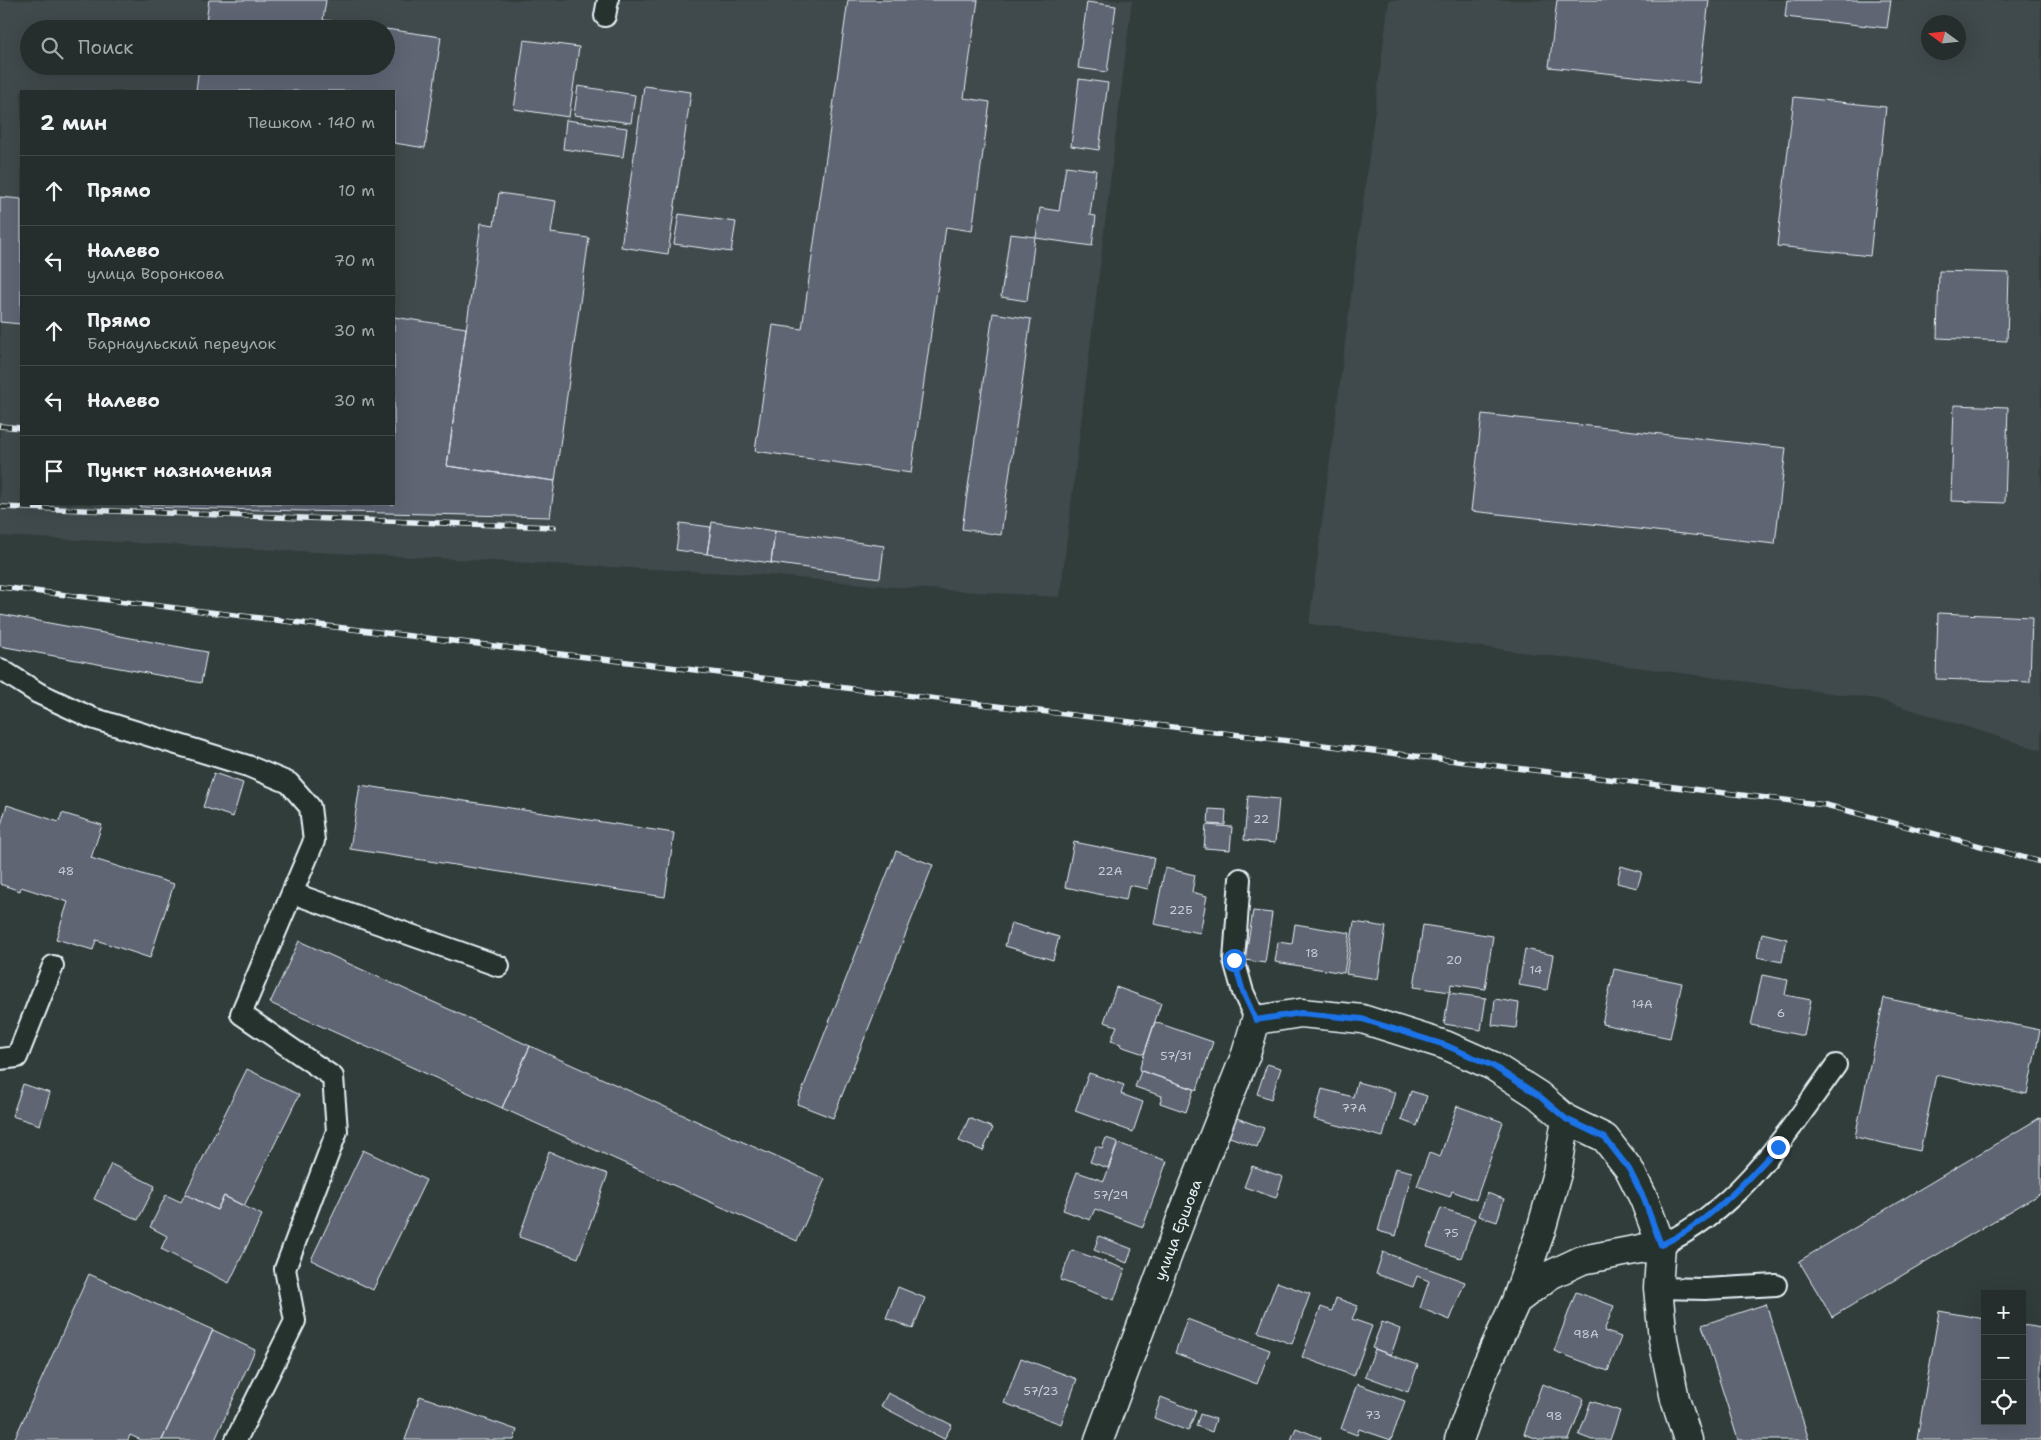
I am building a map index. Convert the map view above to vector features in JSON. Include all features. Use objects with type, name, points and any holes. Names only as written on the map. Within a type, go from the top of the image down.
[{"type":"street","points":[[1256,1020],[1301,1013],[1362,1019],[1445,1045],[1493,1066],[1538,1095],[1566,1119],[1605,1138],[1629,1169],[1644,1199],[1661,1245],[1658,1288],[1662,1339],[1675,1399],[1688,1440]]},
{"type":"street","name":"улица Ершова","points":[[1099,1440],[1184,1211],[1246,1054],[1256,1020]]},
{"type":"street","points":[[1459,1440],[1484,1371],[1516,1302],[1542,1230],[1557,1173],[1566,1119]]},
{"type":"street","points":[[1516,1302],[1550,1275],[1582,1260],[1661,1245]]},
{"type":"lane","points":[[0,669],[38,693],[92,718],[248,766],[289,783],[310,807],[314,840],[241,1014],[333,1078],[337,1131],[285,1269],[295,1321],[236,1440]]},
{"type":"lane","points":[[1240,879],[1234,960],[1243,992],[1256,1020]]},
{"type":"lane","points":[[292,893],[499,966]]},
{"type":"lane","points":[[0,1059],[17,1058],[54,966]]},
{"type":"lane","points":[[1661,1245],[1683,1235],[1726,1202],[1778,1147],[1836,1066]]},
{"type":"lane","points":[[1658,1288],[1705,1289],[1776,1285]]},
{"type":"shaded area","points":[[0,0],[1132,0],[1060,597],[894,587],[767,575],[0,536]]},
{"type":"shaded area","points":[[1389,0],[2041,0],[2041,750],[1877,699],[1309,624]]},
{"type":"building","points":[[209,0],[326,0],[323,20],[206,20]]},
{"type":"building","points":[[848,0],[978,0],[964,98],[990,102],[972,231],[946,227],[911,473],[755,451],[773,325],[802,329]]},
{"type":"building","points":[[1557,0],[1709,0],[1699,83],[1549,67]]},
{"type":"building","points":[[1787,0],[1891,0],[1887,28],[1785,17]]},
{"type":"building","points":[[1087,2],[1116,6],[1107,72],[1078,68]]},
{"type":"building","points":[[395,30],[441,37],[425,148],[395,143],[395,90],[196,90],[198,75],[395,75]]},
{"type":"building","points":[[524,40],[579,47],[569,117],[514,109]]},
{"type":"building","points":[[1079,79],[1108,83],[1099,150],[1071,146]]},
{"type":"building","points":[[578,86],[635,95],[631,123],[574,115]]},
{"type":"building","points":[[644,86],[691,92],[668,254],[621,247]]},
{"type":"building","points":[[1794,97],[1886,107],[1870,256],[1777,246]]},
{"type":"building","points":[[566,120],[627,128],[623,157],[563,149]]},
{"type":"building","points":[[1066,166],[1096,170],[1090,215],[1096,216],[1092,246],[1036,238],[1040,208],[1059,211]]},
{"type":"building","points":[[499,193],[556,201],[551,233],[589,238],[555,481],[447,466],[481,223],[494,225]]},
{"type":"building","points":[[0,197],[20,199],[20,324],[0,322]]},
{"type":"building","points":[[679,214],[736,222],[731,252],[674,244]]},
{"type":"building","points":[[1010,234],[1035,237],[1027,301],[1001,297]]},
{"type":"building","points":[[1939,271],[2009,273],[2007,341],[1937,338]]},
{"type":"building","points":[[993,313],[1031,319],[1001,535],[962,529]]},
{"type":"building","points":[[395,317],[466,328],[447,466],[555,481],[550,517],[140,507],[140,505],[395,505]]},
{"type":"building","points":[[1954,405],[2008,407],[2005,503],[1951,501]]},
{"type":"building","points":[[1482,414],[1786,448],[1775,544],[1471,511]]},
{"type":"building","points":[[712,522],[775,531],[771,563],[707,554]]},
{"type":"building","points":[[680,523],[711,527],[707,554],[676,550]]},
{"type":"building","points":[[775,531],[884,546],[880,578],[771,563]]},
{"type":"building","points":[[1938,613],[2032,617],[2030,682],[1936,679]]},
{"type":"building","points":[[0,614],[207,652],[201,683],[0,646]]},
{"type":"building","points":[[214,773],[243,783],[233,817],[203,807]]},
{"type":"building","points":[[360,785],[674,833],[665,897],[350,849]]},
{"type":"building","points":[[1248,796],[1279,799],[1275,843],[1244,840]]},
{"type":"building","points":[[7,805],[59,822],[62,813],[102,825],[91,858],[174,884],[150,958],[96,940],[93,950],[56,939],[68,902],[21,887],[20,891],[0,884],[0,828]]},
{"type":"building","points":[[1209,809],[1226,810],[1225,825],[1208,824]]},
{"type":"building","points":[[1206,825],[1232,827],[1230,850],[1204,848]]},
{"type":"building","points":[[1074,842],[1154,858],[1148,889],[1129,885],[1126,900],[1065,887]]},
{"type":"building","points":[[896,851],[933,865],[833,1118],[797,1104]]},
{"type":"building","points":[[1621,866],[1642,872],[1637,888],[1617,883]]},
{"type":"building","points":[[1165,868],[1195,875],[1192,892],[1207,896],[1200,933],[1154,924]]},
{"type":"building","points":[[1253,911],[1272,913],[1265,963],[1245,960]]},
{"type":"building","points":[[1354,922],[1386,927],[1378,979],[1346,974]]},
{"type":"building","points":[[1011,923],[1059,937],[1053,960],[1005,946]]},
{"type":"building","points":[[1295,924],[1350,933],[1344,973],[1275,962],[1278,942],[1292,944]]},
{"type":"building","points":[[1423,925],[1493,936],[1485,989],[1451,984],[1450,992],[1414,987]]},
{"type":"building","points":[[1762,933],[1787,939],[1782,962],[1757,957]]},
{"type":"building","points":[[299,941],[530,1046],[502,1108],[270,1003]]},
{"type":"building","points":[[1525,949],[1553,955],[1547,990],[1519,985]]},
{"type":"building","points":[[1614,969],[1682,983],[1670,1038],[1602,1024]]},
{"type":"building","points":[[1762,975],[1788,980],[1785,995],[1811,1000],[1804,1036],[1751,1025]]},
{"type":"building","points":[[1116,987],[1161,1003],[1144,1054],[1111,1041],[1117,1026],[1104,1022]]},
{"type":"building","points":[[1449,993],[1486,998],[1481,1030],[1444,1024]]},
{"type":"building","points":[[1884,998],[2040,1030],[2027,1094],[1936,1075],[1920,1151],[1855,1137]]},
{"type":"building","points":[[1495,999],[1519,1003],[1516,1028],[1492,1025]]},
{"type":"building","points":[[1155,1022],[1213,1042],[1197,1090],[1139,1070]]},
{"type":"building","points":[[530,1046],[825,1179],[797,1241],[502,1108]]},
{"type":"building","points":[[1267,1064],[1281,1068],[1271,1099],[1257,1094]]},
{"type":"building","points":[[247,1069],[299,1095],[244,1206],[224,1196],[217,1210],[185,1194]]},
{"type":"building","points":[[1141,1071],[1194,1089],[1186,1112],[1160,1103],[1162,1096],[1135,1087]]},
{"type":"building","points":[[1089,1073],[1124,1085],[1121,1094],[1143,1102],[1133,1132],[1075,1111]]},
{"type":"building","points":[[1357,1082],[1395,1092],[1383,1137],[1314,1119],[1322,1089],[1353,1097]]},
{"type":"building","points":[[23,1084],[50,1093],[40,1125],[12,1116]]},
{"type":"building","points":[[1411,1091],[1427,1096],[1417,1126],[1401,1120]]},
{"type":"building","points":[[1457,1106],[1503,1122],[1476,1200],[1452,1191],[1450,1197],[1417,1186],[1429,1153],[1440,1157]]},
{"type":"building","points":[[1234,1117],[1264,1128],[1257,1147],[1227,1136]]},
{"type":"building","points":[[2041,1117],[2041,1193],[1832,1317],[1799,1261]]},
{"type":"building","points":[[969,1118],[993,1128],[983,1151],[959,1141]]},
{"type":"building","points":[[1106,1138],[1118,1142],[1108,1168],[1090,1162],[1096,1146],[1102,1148]]},
{"type":"building","points":[[1118,1143],[1167,1161],[1143,1227],[1095,1209],[1090,1220],[1063,1210],[1077,1172],[1104,1181]]},
{"type":"building","points":[[363,1150],[426,1180],[373,1290],[311,1260]]},
{"type":"building","points":[[549,1152],[608,1174],[578,1258],[519,1237]]},
{"type":"building","points":[[111,1164],[155,1186],[138,1220],[94,1199]]},
{"type":"building","points":[[1252,1166],[1283,1177],[1276,1198],[1244,1187]]},
{"type":"building","points":[[1395,1168],[1412,1172],[1396,1236],[1378,1231]]},
{"type":"building","points":[[1487,1193],[1504,1199],[1497,1222],[1479,1216]]},
{"type":"building","points":[[185,1194],[217,1210],[224,1196],[262,1215],[229,1283],[161,1249],[167,1236],[150,1227],[166,1195],[181,1202]]},
{"type":"building","points":[[1441,1208],[1475,1219],[1461,1258],[1427,1247]]},
{"type":"building","points":[[1099,1236],[1132,1249],[1127,1263],[1094,1250]]},
{"type":"building","points":[[1072,1250],[1125,1269],[1114,1300],[1060,1280]]},
{"type":"building","points":[[1383,1252],[1465,1282],[1450,1320],[1420,1308],[1429,1281],[1417,1276],[1413,1287],[1376,1274]]},
{"type":"building","points":[[89,1274],[213,1330],[162,1440],[141,1440],[130,1435],[128,1440],[14,1440]]},
{"type":"building","points":[[1277,1282],[1310,1294],[1292,1344],[1258,1332]]},
{"type":"building","points":[[898,1287],[925,1298],[913,1329],[886,1318]]},
{"type":"building","points":[[1576,1292],[1614,1306],[1604,1331],[1621,1337],[1608,1371],[1554,1351]]},
{"type":"building","points":[[1336,1298],[1358,1306],[1352,1319],[1372,1326],[1354,1376],[1302,1357],[1321,1307],[1332,1311]]},
{"type":"building","points":[[1766,1304],[1809,1440],[1738,1440],[1702,1325]]},
{"type":"building","points":[[1939,1311],[1981,1318],[1981,1425],[2026,1425],[2026,1326],[2041,1328],[2041,1440],[1917,1440]]},
{"type":"building","points":[[1187,1319],[1270,1350],[1257,1384],[1175,1353]]},
{"type":"building","points":[[1382,1322],[1400,1329],[1391,1355],[1372,1348]]},
{"type":"building","points":[[213,1330],[255,1350],[215,1440],[162,1440]]},
{"type":"building","points":[[1375,1349],[1418,1365],[1408,1392],[1365,1376]]},
{"type":"building","points":[[1021,1358],[1077,1379],[1061,1424],[1004,1403]]},
{"type":"building","points":[[1357,1384],[1405,1401],[1391,1440],[1359,1429],[1357,1435],[1341,1429]]},
{"type":"building","points":[[1542,1384],[1584,1399],[1569,1440],[1541,1440],[1524,1434]]},
{"type":"building","points":[[888,1393],[952,1425],[944,1439],[881,1406]]},
{"type":"building","points":[[420,1396],[517,1430],[514,1440],[405,1440]]},
{"type":"building","points":[[1161,1397],[1196,1411],[1188,1431],[1154,1418]]},
{"type":"building","points":[[1591,1401],[1620,1411],[1610,1440],[1592,1440],[1579,1435]]},
{"type":"building","points":[[1200,1414],[1216,1419],[1212,1432],[1196,1426]]},
{"type":"building","points":[[1296,1428],[1321,1438],[1320,1440],[1291,1440]]},
{"type":"railway","points":[[0,426],[20,428]]},
{"type":"railway","points":[[0,507],[554,527]]},
{"type":"railway","points":[[0,587],[1826,805],[2041,862]]},
{"type":"route","points":[[1234,960],[1243,992],[1256,1020],[1301,1013],[1362,1019],[1445,1045],[1493,1066],[1538,1095],[1566,1119],[1605,1138],[1629,1169],[1644,1199],[1661,1245],[1683,1235],[1726,1202],[1778,1147]]}]
